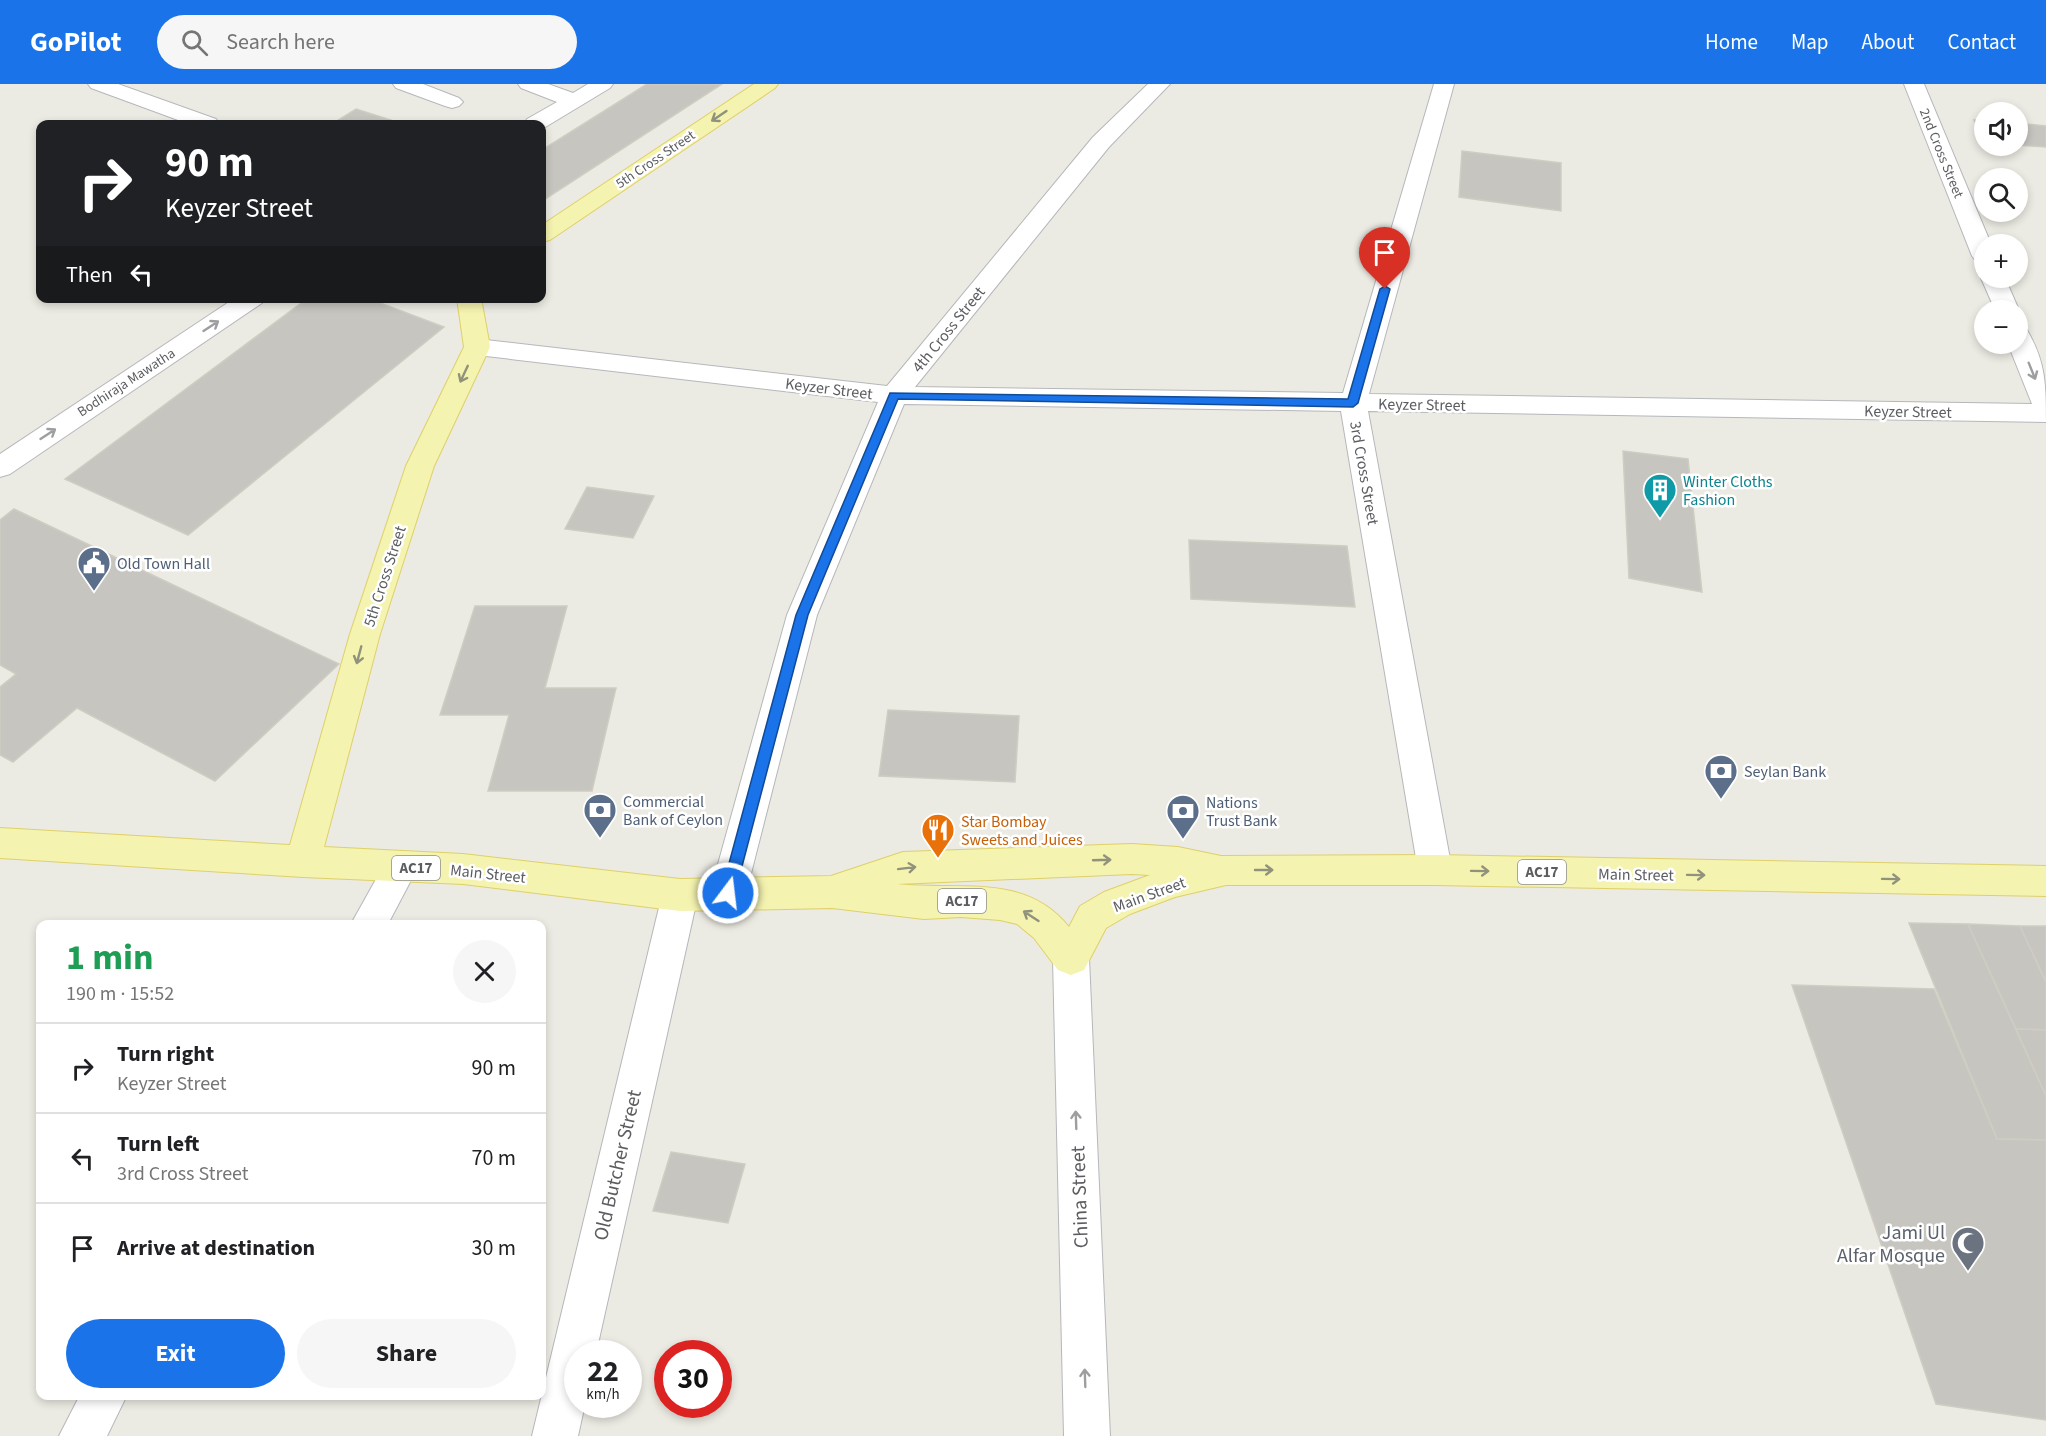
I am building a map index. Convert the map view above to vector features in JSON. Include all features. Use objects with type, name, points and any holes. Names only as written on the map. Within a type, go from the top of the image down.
[{"type":"main road","name":"5th Cross Street","points":[[546,232],[768,84]]},
{"type":"main road","points":[[470,303],[477,347]]},
{"type":"main road","name":"5th Cross Street","points":[[303,862],[364,634],[420,466],[477,347]]},
{"type":"main road","name":"Main Street","points":[[0,843],[303,862],[464,869],[680,895],[832,891],[924,903],[1000,904],[1027,911],[1047,927],[1071,958],[1093,917],[1117,903],[1174,882],[1226,870]]},
{"type":"main road","name":"Main Street","points":[[832,891],[903,867],[1132,859],[1178,862],[1226,870],[1435,870],[2046,881]]},
{"type":"street","points":[[98,84],[197,120]]},
{"type":"street","points":[[403,84],[452,102]]},
{"type":"street","points":[[528,84],[575,101]]},
{"type":"street","points":[[542,120],[603,84]]},
{"type":"street","name":"4th Cross Street","points":[[728,893],[802,615],[894,395],[1101,142],[1160,84]]},
{"type":"street","name":"3rd Cross Street","points":[[1435,870],[1353,403],[1444,84]]},
{"type":"street","name":"2nd Cross Street","points":[[1914,84],[1975,234]]},
{"type":"street","name":"Bodhiraja Mawatha","points":[[6,455],[245,303]]},
{"type":"street","name":"Keyzer Street","points":[[477,347],[894,395],[2046,413]]},
{"type":"street","points":[[2025,354],[2046,405]]},
{"type":"street","points":[[371,920],[401,867]]},
{"type":"street","name":"Old Butcher Street","points":[[555,1436],[680,895]]},
{"type":"street","name":"China Street","points":[[1071,958],[1086,1436]]},
{"type":"street","points":[[82,1436],[102,1400]]},
{"type":"building","points":[[647,84],[722,84],[546,198],[546,147]]},
{"type":"building","points":[[356,109],[390,120],[338,120]]},
{"type":"building","points":[[2028,124],[2046,126],[2046,147],[2028,146]]},
{"type":"building","points":[[1462,151],[1561,163],[1561,211],[1459,197]]},
{"type":"building","name":"Old Town Hall","points":[[301,303],[380,303],[444,327],[188,535],[65,479]]},
{"type":"building","name":"Winter Cloths Fashion","points":[[1623,451],[1688,459],[1702,592],[1629,578]]},
{"type":"building","points":[[587,487],[654,496],[633,538],[565,529]]},
{"type":"building","name":"Old Town Hall","points":[[14,509],[339,664],[215,781],[77,708],[13,762],[0,755],[0,687],[16,674],[0,665],[0,520]]},
{"type":"building","points":[[1189,540],[1347,546],[1355,607],[1191,599]]},
{"type":"building","points":[[475,606],[567,606],[545,688],[616,688],[592,791],[488,791],[509,715],[440,715]]},
{"type":"building","points":[[888,710],[1019,716],[1015,782],[879,776]]},
{"type":"building","points":[[1909,923],[1968,924],[2046,1096],[2046,1140],[1997,1139]]},
{"type":"building","points":[[1968,924],[2020,926],[2046,982],[2046,1030],[2016,1029]]},
{"type":"building","points":[[2020,926],[2046,926],[2046,982]]},
{"type":"building","name":"Jami Ul Alfar Mosque","points":[[1792,985],[1934,989],[1997,1139],[2046,1140],[2046,1420],[1936,1404]]},
{"type":"building","points":[[2016,1029],[2046,1030],[2046,1096]]},
{"type":"building","points":[[671,1152],[745,1164],[728,1223],[653,1211]]},
{"type":"place","name":"Winter Cloths Fashion","points":[[1660,519]]},
{"type":"place","name":"Old Town Hall","points":[[94,592]]},
{"type":"place","name":"Seylan Bank","points":[[1721,800]]},
{"type":"place","name":"Commercial Bank of Ceylon","points":[[600,839]]},
{"type":"place","name":"Nations Trust Bank","points":[[1183,840]]},
{"type":"place","name":"Star Bombay Sweets and Juices","points":[[938,859]]},
{"type":"place","name":"Jami Ul Alfar Mosque","points":[[1968,1272]]},
{"type":"route","points":[[728,893],[802,615],[894,395],[1353,403],[1385,289]]}]
